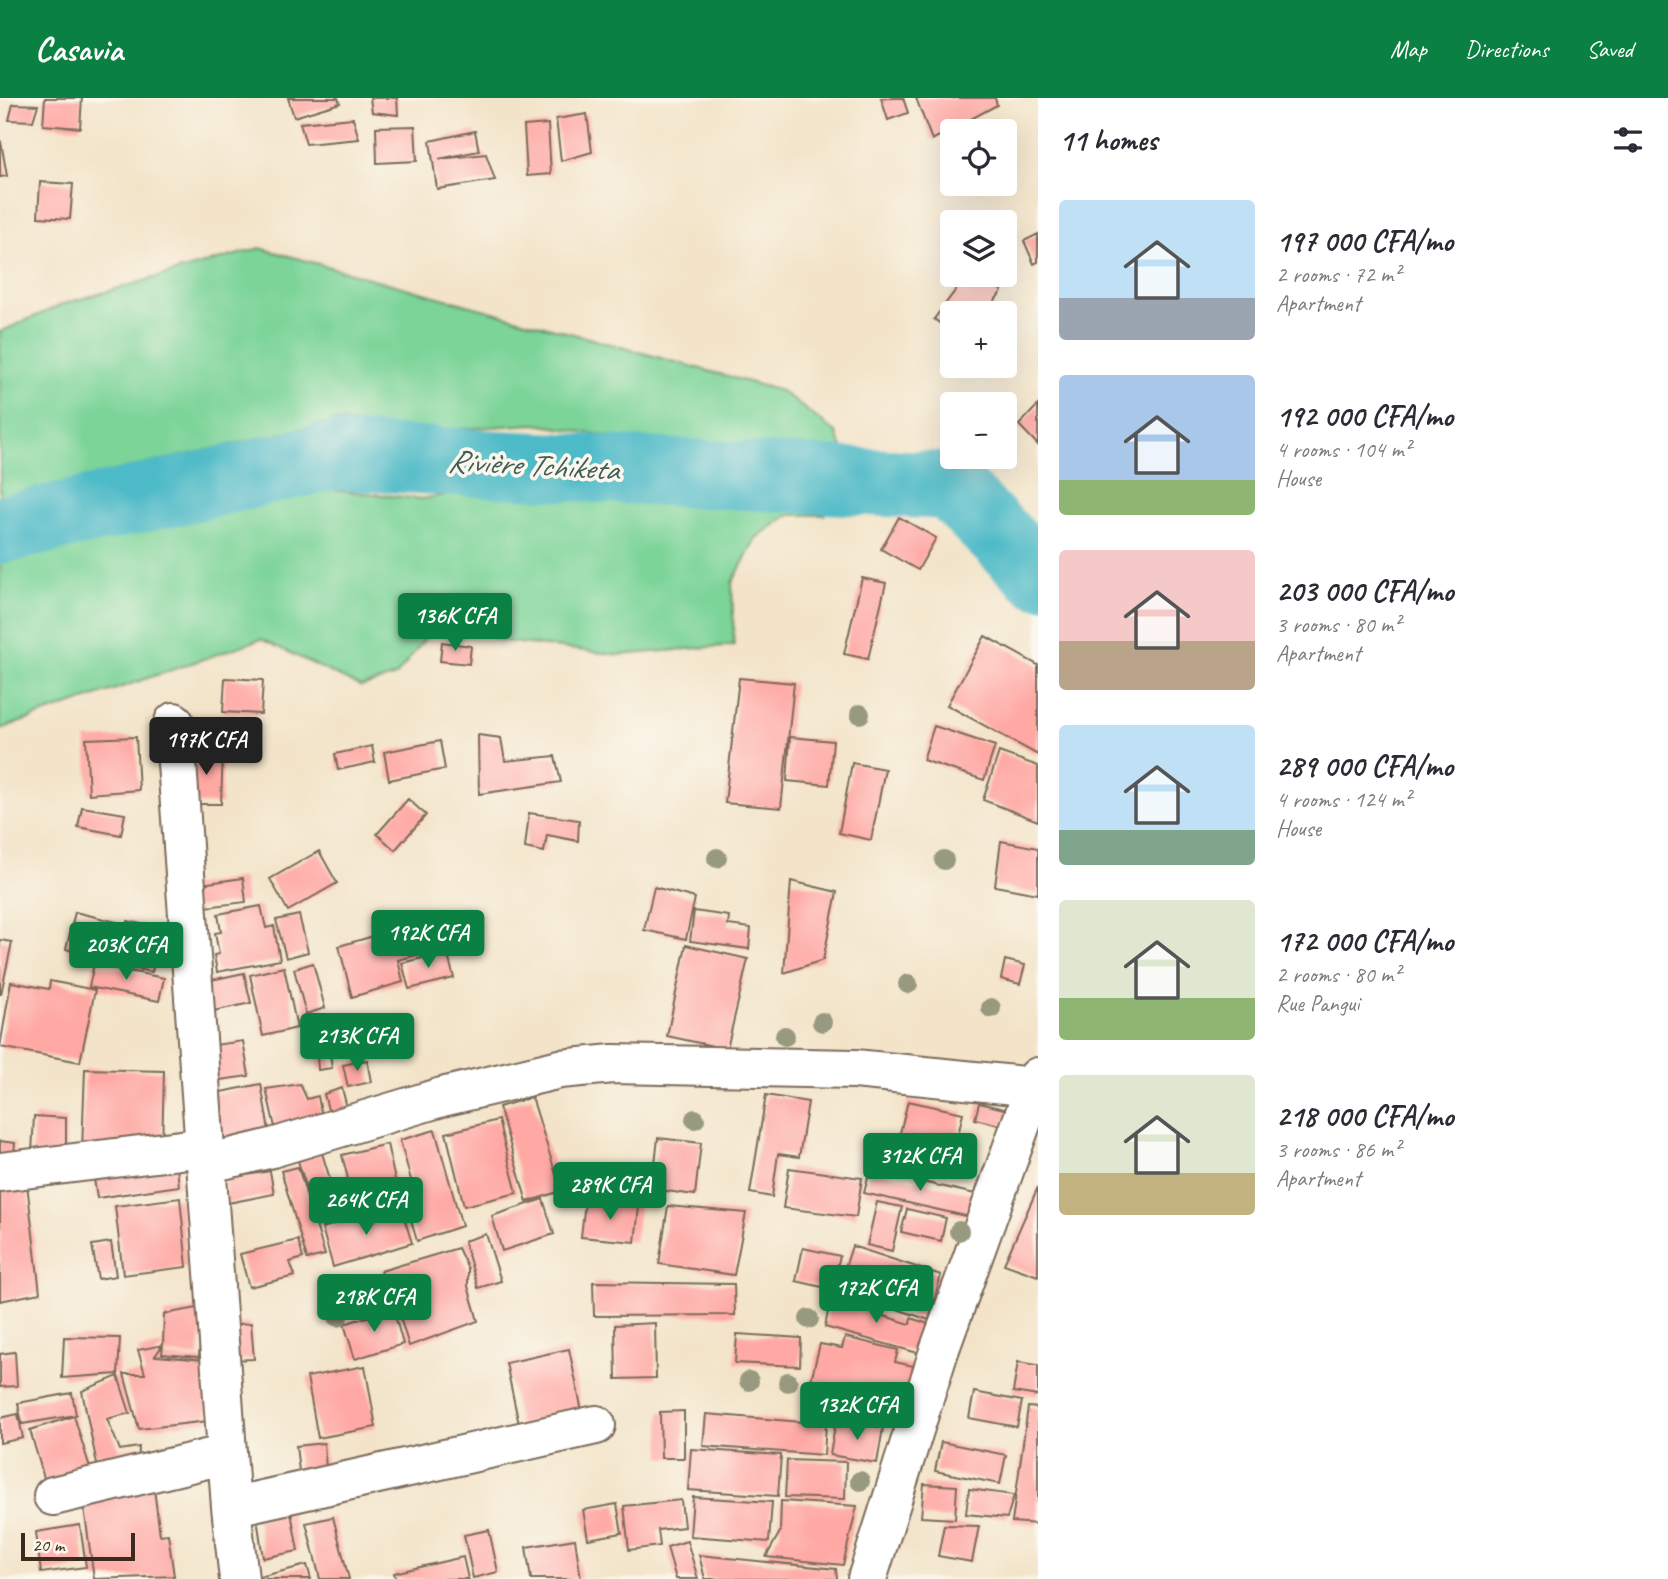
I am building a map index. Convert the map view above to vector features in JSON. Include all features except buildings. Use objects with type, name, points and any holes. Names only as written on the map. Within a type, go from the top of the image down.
[{"type":"street","points":[[174,722],[231,1507],[239,1579]]},
{"type":"street","points":[[0,1172],[272,1148],[442,1097],[560,1069],[612,1064],[856,1069],[1036,1082],[939,1351],[867,1579]]},
{"type":"street","points":[[231,1507],[596,1425]]},
{"type":"street","points":[[52,1496],[227,1454]]},
{"type":"green space","points":[[260,248],[781,391],[836,433],[846,457],[729,456],[535,424],[409,432],[336,421],[0,497],[0,332],[63,304]]},
{"type":"green space","points":[[541,477],[791,500],[825,515],[788,515],[756,538],[732,583],[734,645],[619,655],[503,641],[441,618],[396,676],[361,687],[261,639],[0,729],[0,554],[294,486],[422,499]]},
{"type":"waterway","name":"Rivière Tchiketa","points":[[0,530],[334,456],[949,486],[1038,574]]}]
